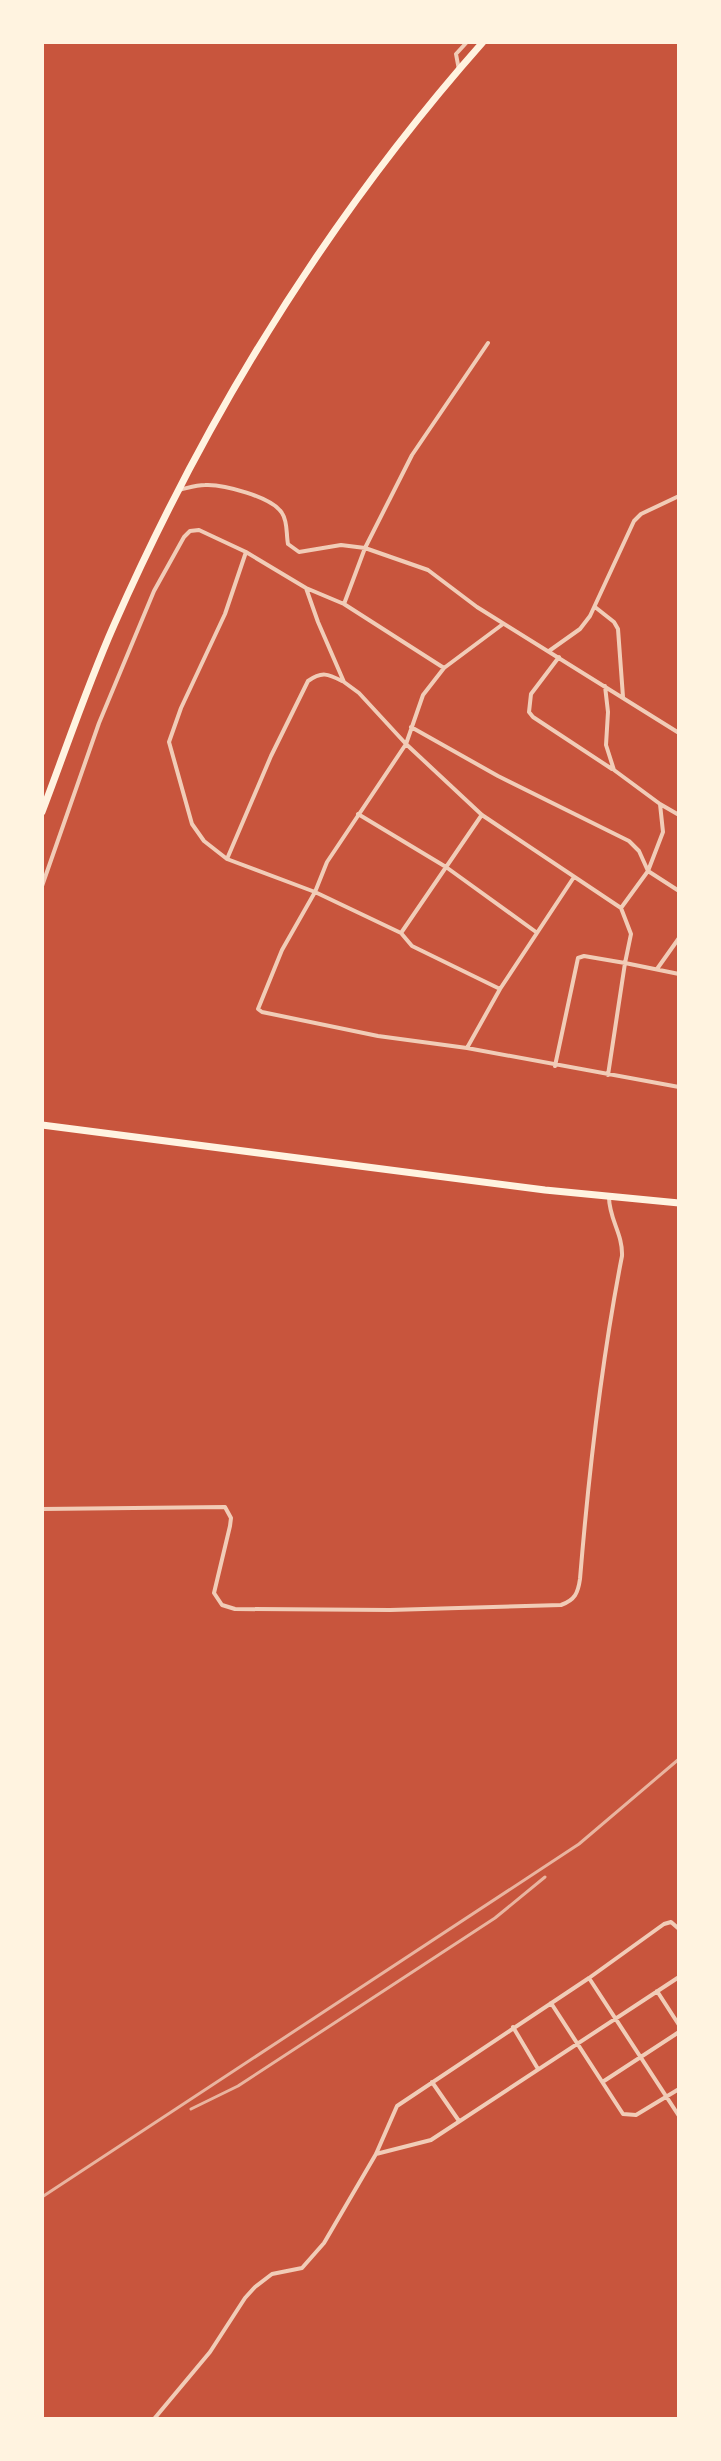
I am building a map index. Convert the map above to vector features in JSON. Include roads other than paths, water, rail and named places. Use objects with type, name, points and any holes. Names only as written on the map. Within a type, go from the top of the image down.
[{"type":"main road","points":[[42,812],[114,625],[177,490],[252,357],[304,272],[367,183],[428,104],[483,42]]},
{"type":"main road","points":[[42,1125],[609,1197],[679,1203]]},
{"type":"street","points":[[459,70],[456,54],[467,42]]},
{"type":"street","points":[[344,604],[365,548],[412,455],[488,343]]},
{"type":"street","points":[[177,490],[220,485],[274,505],[286,520],[288,544],[299,552],[341,545],[365,548],[428,570],[503,624],[679,733]]},
{"type":"street","points":[[549,651],[580,629],[595,607],[634,521],[641,514],[679,496]]},
{"type":"street","points":[[42,886],[99,723],[154,591],[190,531],[199,530],[246,552],[306,588],[344,604],[444,668]]},
{"type":"street","points":[[246,552],[225,614],[172,729],[169,742],[192,824],[204,841],[227,859],[315,892],[401,933],[412,946],[500,989]]},
{"type":"street","points":[[306,588],[344,682]]},
{"type":"street","points":[[595,607],[618,629],[623,697]]},
{"type":"street","points":[[503,624],[444,668],[423,695],[406,744],[333,852],[315,892],[282,950],[258,1009],[378,1036],[467,1048],[679,1087]]},
{"type":"street","points":[[559,657],[531,694],[529,712],[679,815]]},
{"type":"street","points":[[227,859],[271,756],[308,681],[317,674],[326,673],[344,682],[359,693],[406,744],[482,815],[621,908],[631,934],[631,944],[625,963],[608,1075]]},
{"type":"street","points":[[605,685],[608,712],[606,745],[614,770]]},
{"type":"street","points":[[411,727],[498,776],[629,841],[639,851],[648,871],[679,891]]},
{"type":"street","points":[[621,908],[648,871],[663,832],[660,804]]},
{"type":"street","points":[[358,814],[446,867],[536,932]]},
{"type":"street","points":[[401,933],[482,815]]},
{"type":"street","points":[[467,1048],[500,989],[574,877]]},
{"type":"street","points":[[657,969],[679,938]]},
{"type":"street","points":[[555,1066],[578,958],[584,956],[679,974]]},
{"type":"street","points":[[42,1509],[225,1507],[231,1518],[230,1526],[214,1593],[222,1605],[235,1609],[390,1610],[561,1605],[571,1601],[578,1592],[580,1579],[590,1462],[608,1330],[622,1256],[623,1244],[609,1212],[609,1197]]},
{"type":"street","points":[[154,2419],[210,2352],[255,2287],[272,2274],[299,2270],[310,2260],[344,2213],[376,2154],[397,2106],[664,1924],[671,1922],[679,1929]]},
{"type":"street","points":[[376,2154],[423,2144],[679,1977]]},
{"type":"street","points":[[589,1978],[679,2116]]},
{"type":"street","points":[[657,1991],[679,2025]]},
{"type":"street","points":[[551,2003],[627,2116],[636,2115],[679,2089]]},
{"type":"street","points":[[513,2027],[538,2069]]},
{"type":"street","points":[[603,2082],[679,2032]]},
{"type":"street","points":[[432,2082],[459,2121]]},
{"type":"railway","points":[[42,2197],[579,1844],[679,1759]]},
{"type":"railway","points":[[191,2109],[238,2086],[495,1918],[545,1877]]}]
